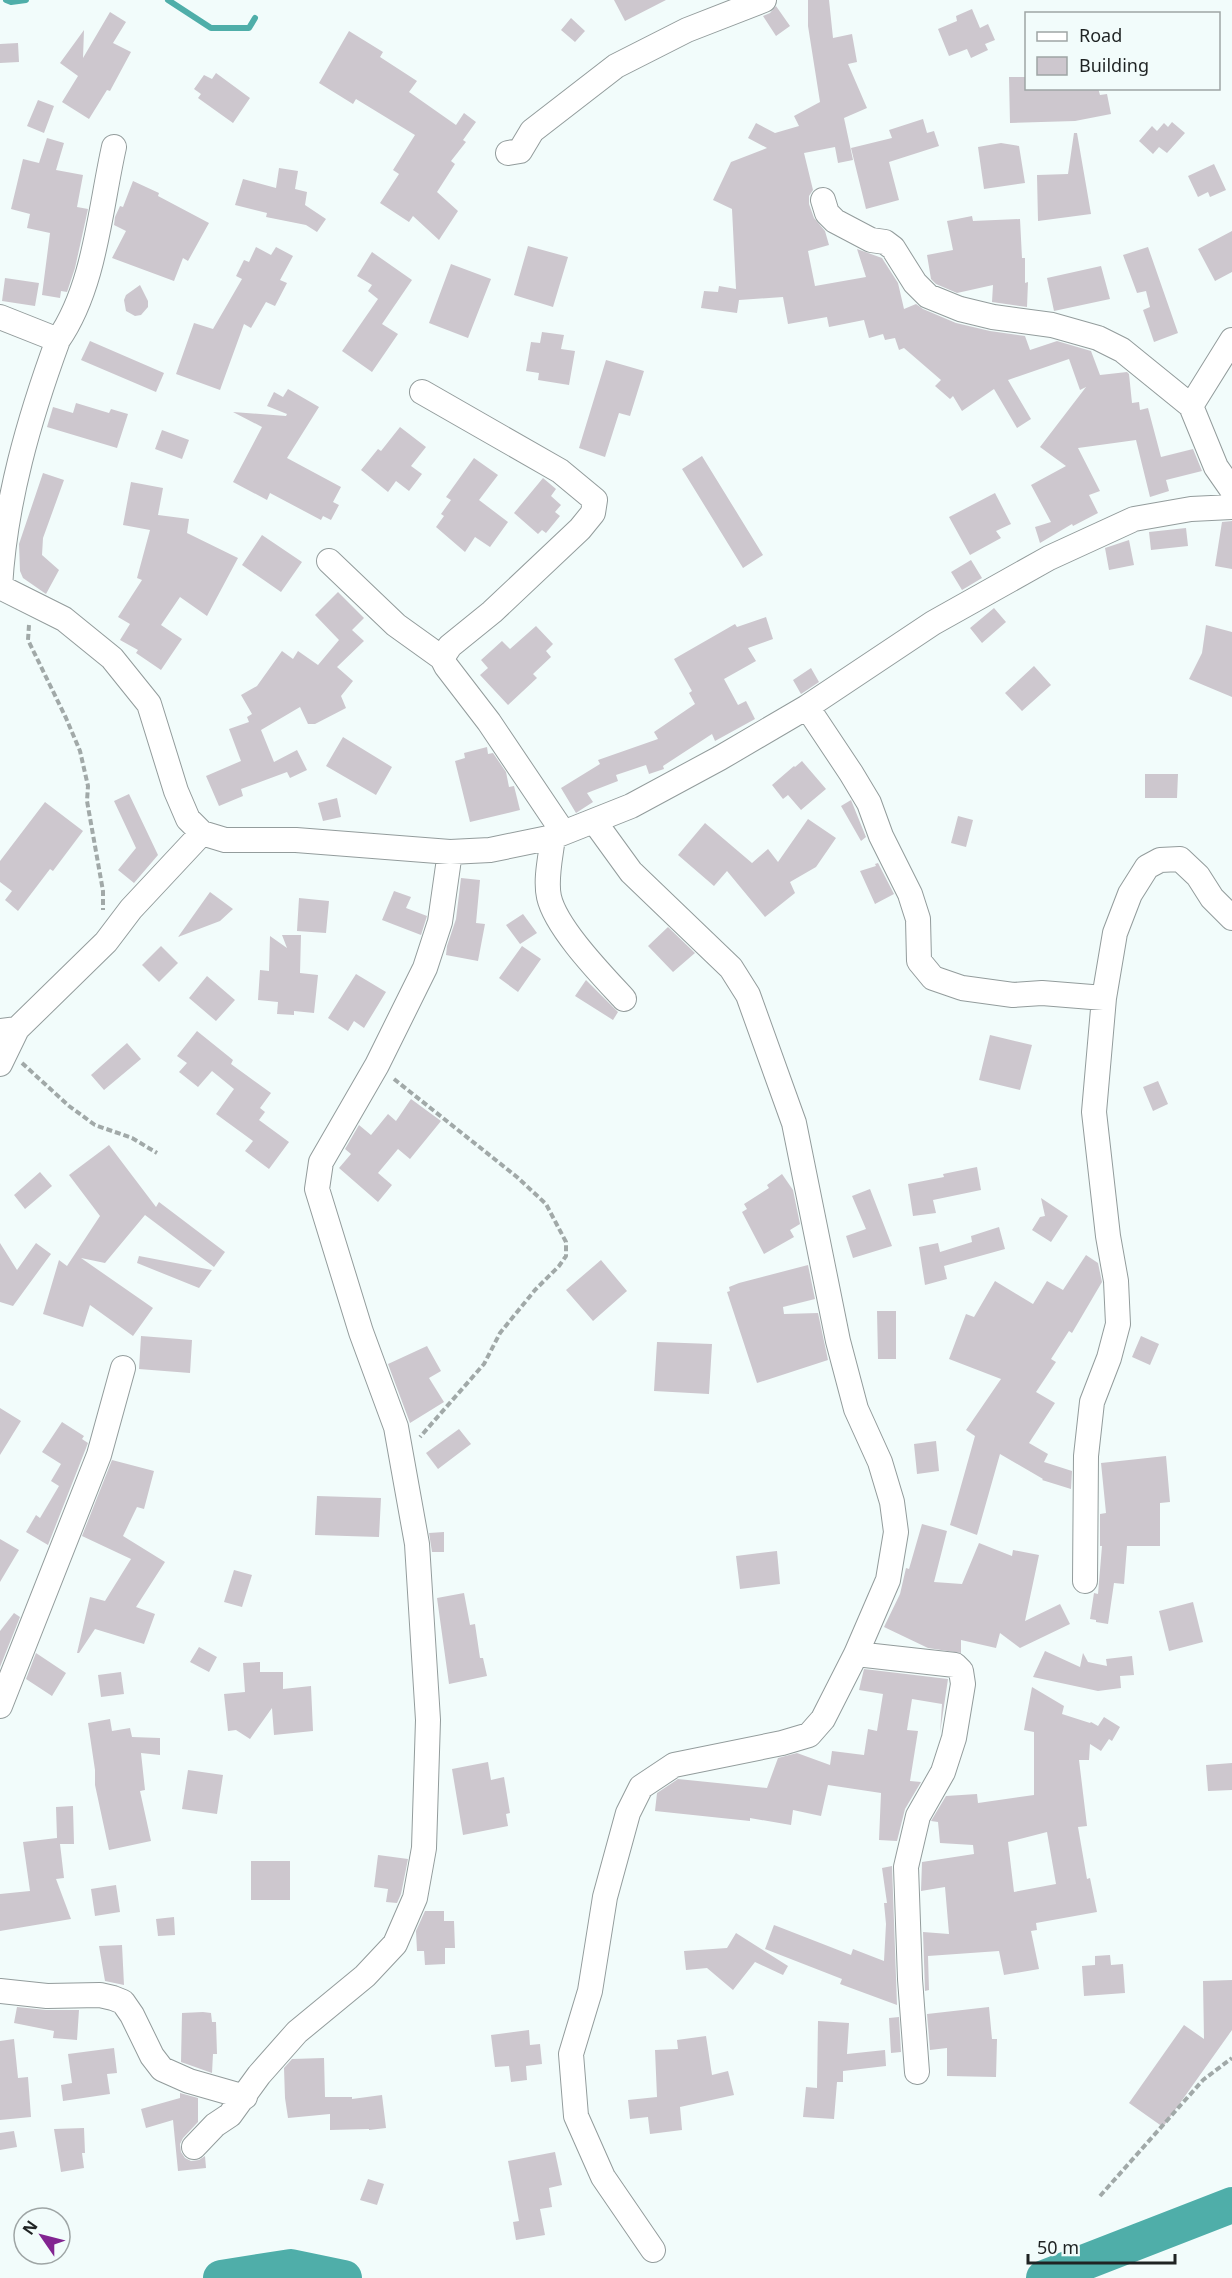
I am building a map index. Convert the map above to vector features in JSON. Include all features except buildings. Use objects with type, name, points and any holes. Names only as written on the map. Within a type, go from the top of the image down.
[{"type":"street","points":[[508,153],[520,151],[532,131],[616,66],[687,30],[764,0]]},
{"type":"street","points":[[114,147],[99,224],[83,288],[65,330],[58,340],[24,445],[8,512],[0,587],[64,619],[112,658],[149,704],[176,791],[188,819],[202,833],[225,840],[296,840],[450,852],[490,849],[558,834],[631,806],[720,758],[807,707],[933,623],[1049,558],[1134,519],[1191,509],[1232,507]]},
{"type":"street","points":[[822,200],[827,213],[835,221],[871,240],[885,242],[892,248],[915,283],[928,296],[960,309],[993,317],[1052,325],[1098,338],[1122,350],[1191,406],[1216,467],[1232,490]]},
{"type":"street","points":[[0,317],[58,340]]},
{"type":"street","points":[[1191,406],[1232,340]]},
{"type":"street","points":[[422,392],[560,471],[595,500],[593,513],[580,529],[492,612],[450,646],[442,658]]},
{"type":"street","points":[[329,561],[396,625],[442,658],[489,722],[558,834],[549,897],[561,922],[579,947],[624,999]]},
{"type":"street","points":[[807,707],[869,803],[898,873],[910,894],[918,919],[919,962],[933,978],[962,988],[1013,995],[1042,993],[1104,998]]},
{"type":"street","points":[[594,821],[631,872],[731,968],[748,995],[794,1123],[838,1341],[856,1409],[880,1462],[892,1502],[896,1532],[888,1580],[856,1654],[823,1719],[809,1735],[782,1743],[674,1765],[641,1787],[628,1813],[605,1897],[590,1991],[571,2054],[576,2116],[603,2177],[653,2250]]},
{"type":"street","points":[[6,1044],[106,942],[131,909],[202,833]]},
{"type":"street","points":[[194,2148],[215,2125],[230,2115],[259,2075],[297,2032],[365,1976],[396,1944],[415,1898],[424,1848],[428,1720],[417,1544],[396,1427],[361,1332],[317,1189],[321,1162],[377,1065],[428,959],[440,922],[450,852]]},
{"type":"street","points":[[1085,1581],[1086,1456],[1092,1402],[1109,1358],[1118,1324],[1116,1281],[1108,1236],[1094,1112],[1104,998],[1115,933],[1130,894],[1147,867],[1160,860],[1180,859],[1198,876],[1212,898],[1232,918]]},
{"type":"street","points":[[0,1706],[99,1455],[123,1368]]},
{"type":"street","points":[[856,1654],[955,1665],[961,1671],[963,1684],[954,1738],[943,1772],[918,1816],[906,1867],[910,1979],[917,2072]]},
{"type":"street","points":[[0,1991],[47,1996],[100,1995],[123,2002],[152,2056],[162,2069],[189,2081],[245,2097]]},
{"type":"path","points":[[30,600],[28,640],[80,751],[88,786],[87,801],[103,891],[106,942]]},
{"type":"path","points":[[6,1044],[69,1106],[95,1125],[132,1138],[157,1153]]},
{"type":"path","points":[[377,1065],[517,1177],[546,1204],[566,1242],[566,1256],[560,1266],[535,1290],[500,1333],[484,1364],[461,1392],[401,1457]]},
{"type":"path","points":[[1100,2196],[1203,2080],[1232,2058]]},
{"type":"waterway","points":[[6,0],[11,2],[26,0]]},
{"type":"waterway","points":[[168,0],[211,28],[249,28],[255,18]]},
{"type":"waterway","points":[[1044,2278],[1232,2205]]},
{"type":"waterway","points":[[221,2278],[291,2267],[344,2278]]}]
